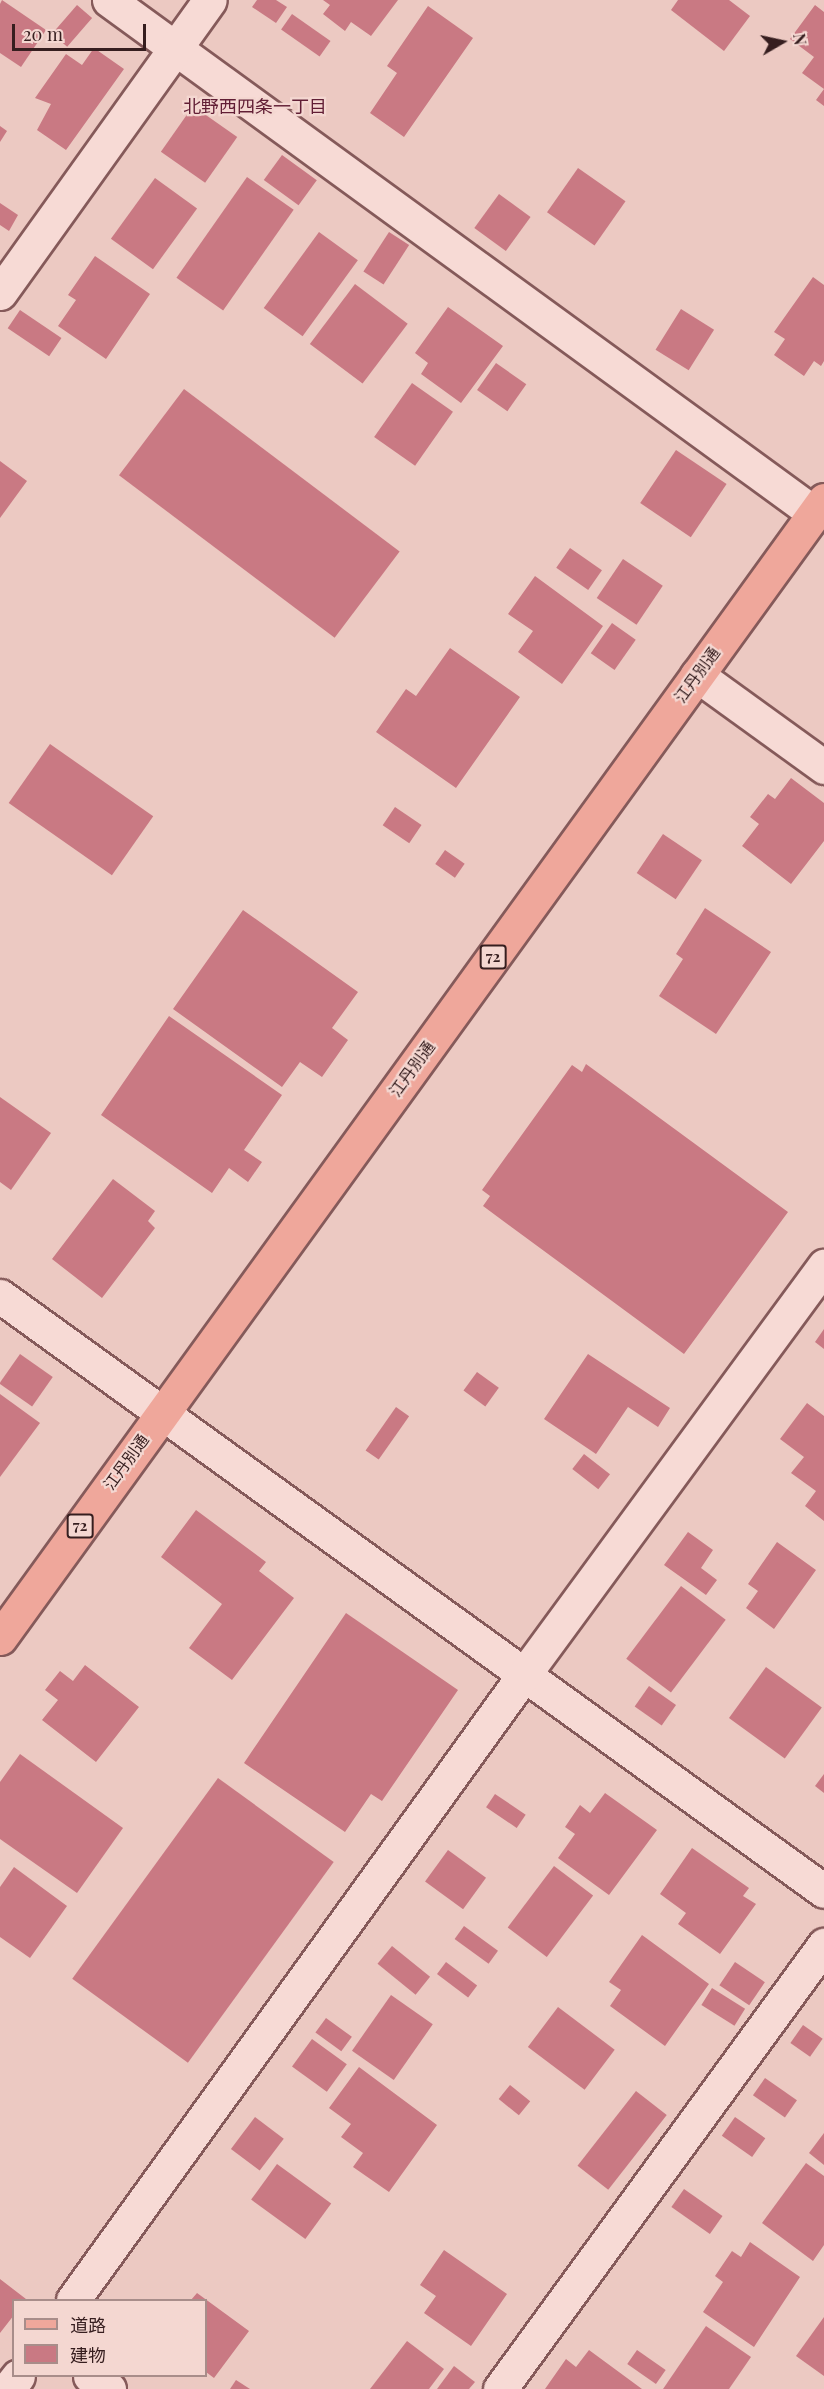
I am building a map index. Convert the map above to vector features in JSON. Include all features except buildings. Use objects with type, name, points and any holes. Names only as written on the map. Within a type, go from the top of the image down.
[{"type":"main road","name":"江丹別通","points":[[0,1638],[819,507]]},
{"type":"street","points":[[109,0],[819,507]]},
{"type":"street","points":[[0,293],[210,0]]},
{"type":"street","points":[[697,675],[824,767]]},
{"type":"street","points":[[74,2299],[523,1676],[824,1266]]},
{"type":"street","points":[[0,1296],[523,1676],[824,1891]]},
{"type":"street","points":[[500,2389],[824,1945]]},
{"type":"street","points":[[8,2389],[17,2377]]},
{"type":"street","points":[[91,2377],[109,2389]]},
{"type":"district","name":"北野西四条一丁目","points":[[255,106]]}]
